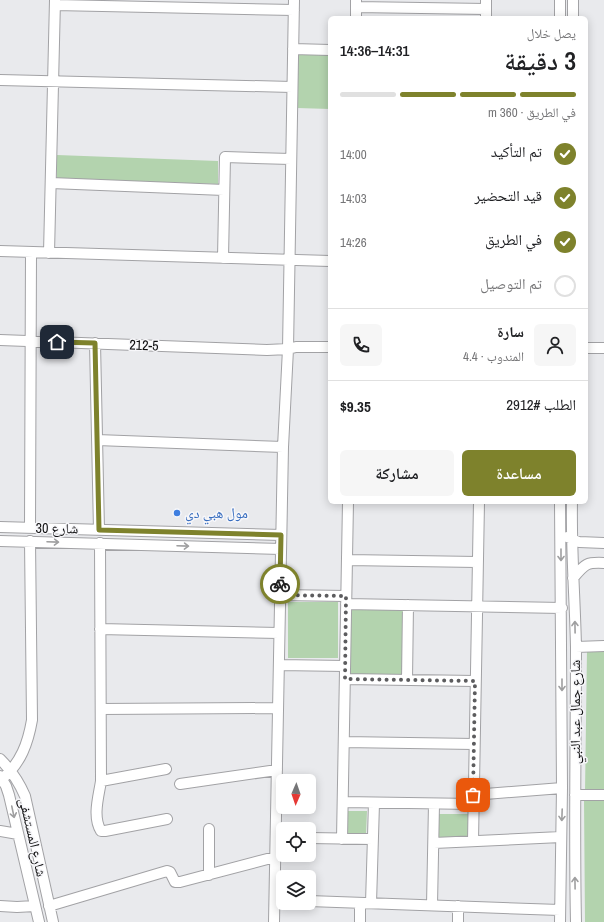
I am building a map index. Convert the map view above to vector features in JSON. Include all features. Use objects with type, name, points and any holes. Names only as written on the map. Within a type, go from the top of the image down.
[{"type":"street","points":[[560,0],[560,16]]},
{"type":"street","points":[[573,0],[573,16]]},
{"type":"street","points":[[49,253],[55,2],[294,5],[288,349],[283,447],[277,708],[279,822]]},
{"type":"street","points":[[356,16],[356,4],[486,9]]},
{"type":"street","points":[[293,49],[328,50]]},
{"type":"street","points":[[0,80],[292,87]]},
{"type":"street","points":[[223,258],[225,157],[291,159]]},
{"type":"street","points":[[51,183],[224,190]]},
{"type":"street","points":[[0,251],[328,261]]},
{"type":"street","points":[[30,528],[31,252]]},
{"type":"street","name":"212-5","points":[[0,340],[267,350],[288,349],[296,346],[328,347]]},
{"type":"street","points":[[95,343],[99,530],[103,538],[98,543],[101,781],[97,821],[101,830],[105,832],[168,819]]},
{"type":"street","points":[[588,348],[604,348]]},
{"type":"street","points":[[97,440],[283,447]]},
{"type":"street","points":[[342,839],[348,504]]},
{"type":"street","points":[[473,841],[478,504]]},
{"type":"street","name":"شارع جمال عبد النبي","points":[[560,504],[562,604],[562,788],[560,922]]},
{"type":"street","name":"شارع جمال عبد النبي","points":[[572,504],[576,646],[576,922]]},
{"type":"street","name":"شارع 30","points":[[0,527],[281,535]]},
{"type":"street","points":[[268,548],[274,547],[276,542],[274,536],[269,534]]},
{"type":"street","points":[[561,536],[572,538],[579,542],[604,543]]},
{"type":"street","name":"شارع 30","points":[[0,541],[281,549]]},
{"type":"street","points":[[1,777],[11,771],[22,756],[27,744],[32,720],[30,542]]},
{"type":"street","points":[[347,560],[478,562]]},
{"type":"street","points":[[573,578],[589,562],[604,563]]},
{"type":"street","points":[[280,595],[408,605],[477,606],[562,604],[574,600]]},
{"type":"street","points":[[407,680],[408,605]]},
{"type":"street","points":[[100,629],[279,633]]},
{"type":"street","points":[[576,646],[604,646]]},
{"type":"street","points":[[279,665],[345,666]]},
{"type":"street","points":[[345,679],[475,681]]},
{"type":"street","points":[[101,709],[277,708]]},
{"type":"street","points":[[344,742],[474,744]]},
{"type":"street","name":"شارع المستشفى","points":[[0,759],[11,771],[25,796],[53,922]]},
{"type":"street","points":[[101,781],[166,769]]},
{"type":"street","points":[[180,784],[277,770]]},
{"type":"street","name":"شارع المستشفى","points":[[1,777],[9,795],[39,922]]},
{"type":"street","points":[[342,802],[434,804],[562,788]]},
{"type":"street","points":[[575,795],[604,795]]},
{"type":"street","points":[[371,903],[374,803]]},
{"type":"street","points":[[432,905],[434,804]]},
{"type":"street","points":[[209,829],[209,874]]},
{"type":"street","points":[[0,831],[18,834]]},
{"type":"street","points":[[434,843],[561,837]]},
{"type":"street","points":[[316,838],[373,839]]},
{"type":"street","points":[[276,852],[276,871]]},
{"type":"street","points":[[49,906],[167,871],[170,872],[175,882],[180,882],[275,857]]},
{"type":"street","points":[[316,901],[560,910]]},
{"type":"street","points":[[360,903],[360,922]]},
{"type":"street","points":[[0,906],[35,906]]},
{"type":"street","points":[[458,906],[458,922]]},
{"type":"street","points":[[272,922],[276,907]]},
{"type":"green space","points":[[298,54],[328,55],[328,109],[297,108]]},
{"type":"green space","points":[[57,155],[218,161],[218,184],[57,179]]},
{"type":"green space","points":[[288,602],[338,602],[338,658],[288,658]]},
{"type":"green space","points":[[351,608],[404,609],[403,676],[350,675]]},
{"type":"green space","points":[[587,650],[604,650],[604,792],[585,792]]},
{"type":"green space","points":[[584,799],[604,799],[604,922],[585,922]]},
{"type":"green space","points":[[346,811],[367,811],[366,834],[346,834]]},
{"type":"green space","points":[[436,814],[470,814],[470,839],[436,839]]},
{"type":"way so far","points":[[280,584],[280,595],[346,596],[345,679],[475,681],[473,795]]},
{"type":"place","name":"مول هبي دي","points":[[177,513]]},
{"type":"route","points":[[57,342],[95,343],[99,530],[281,535],[280,584]]}]
